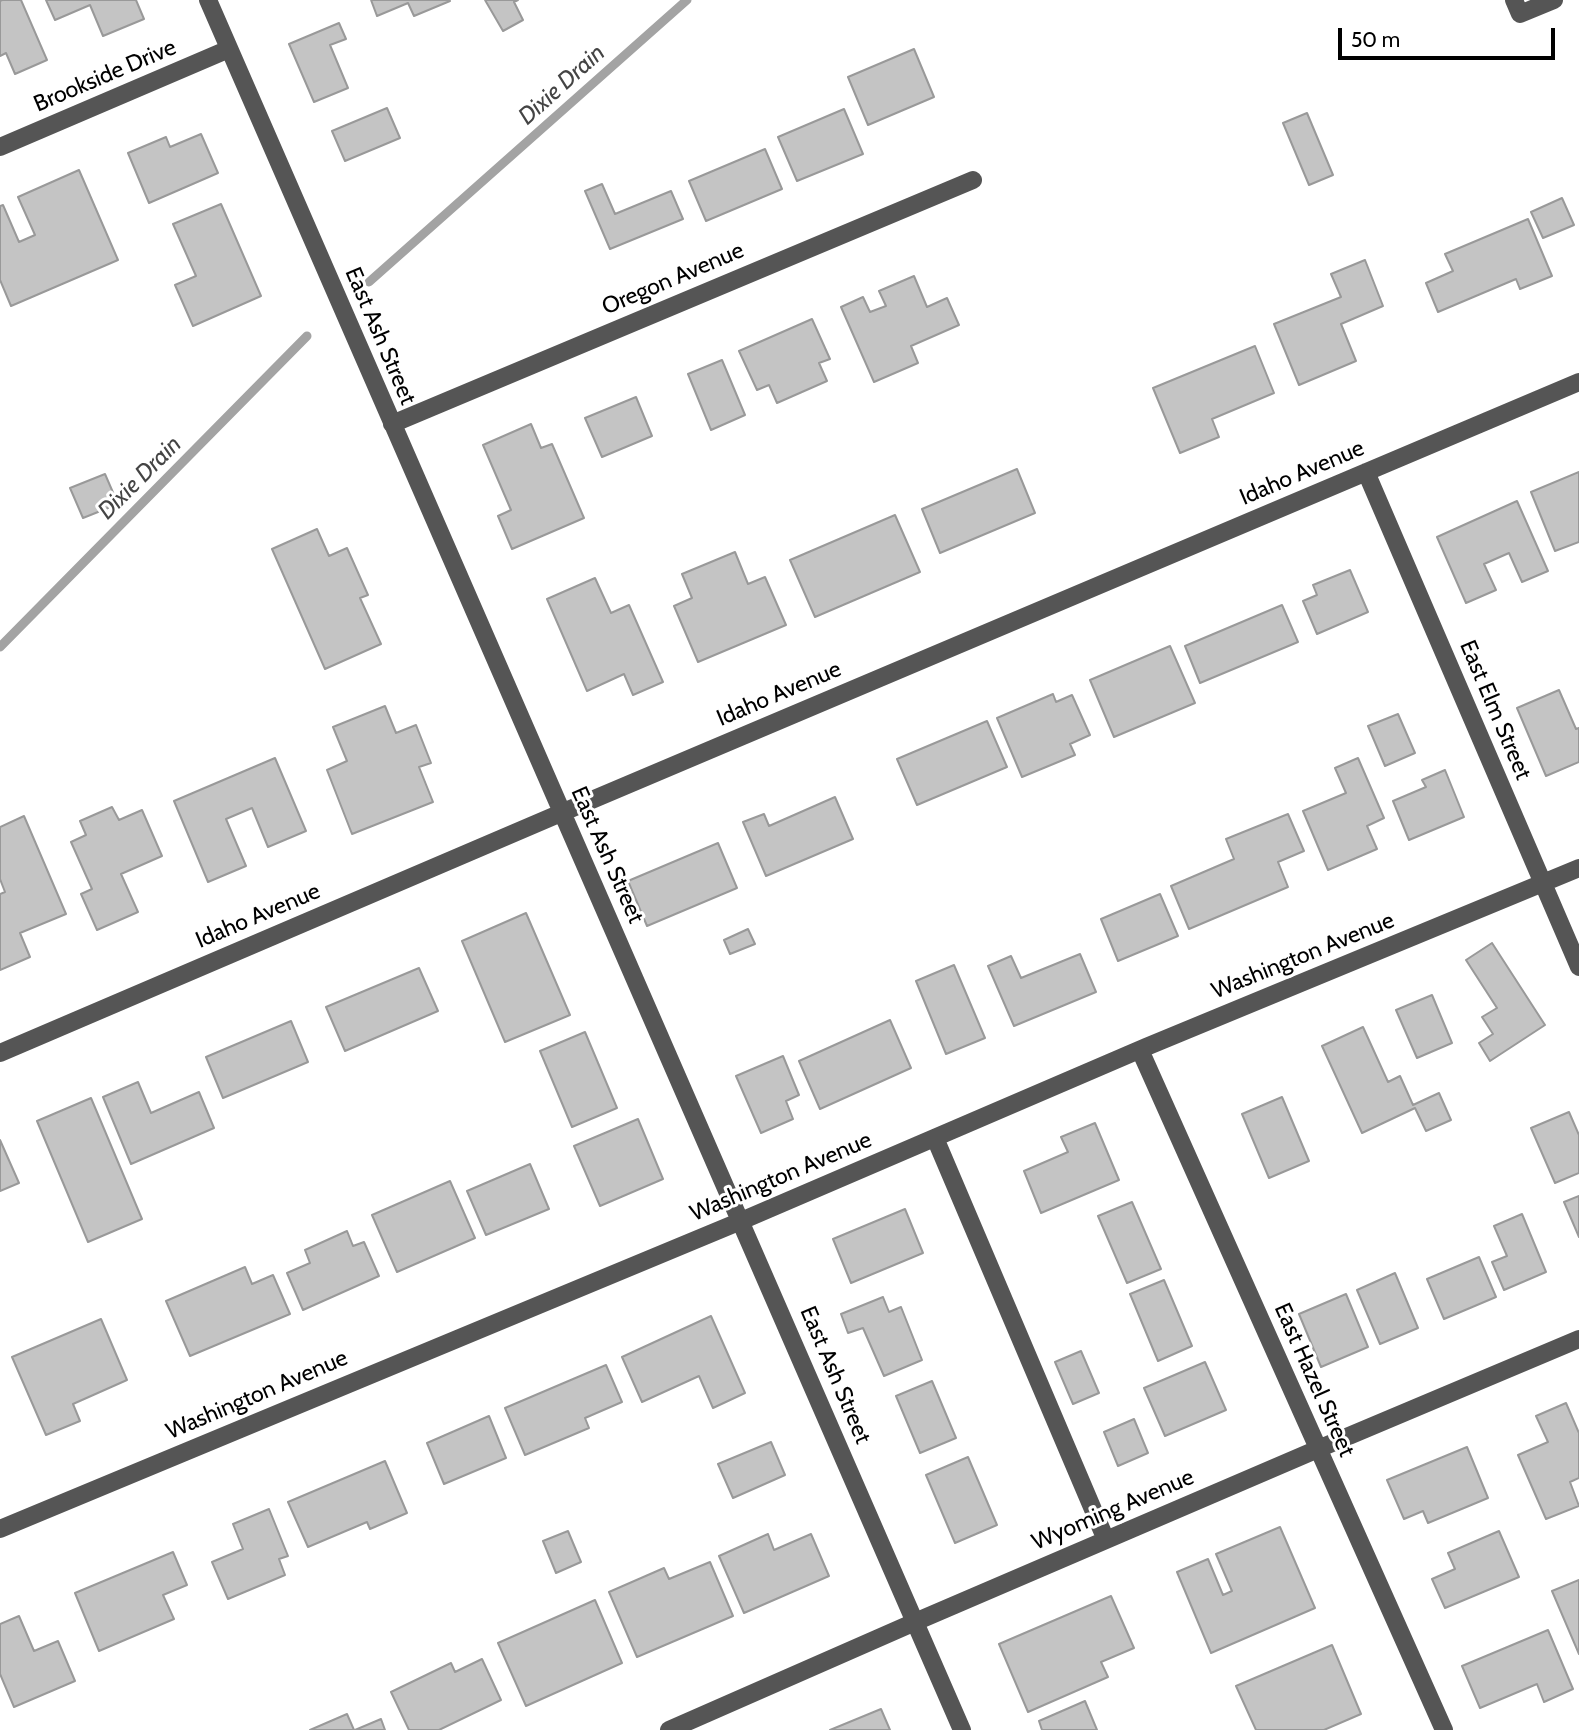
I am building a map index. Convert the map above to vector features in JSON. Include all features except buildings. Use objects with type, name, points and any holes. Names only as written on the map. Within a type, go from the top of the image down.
[{"type":"street","name":"East Ash Street","points":[[208,0],[962,1730]]},
{"type":"street","points":[[1517,7],[1554,0]]},
{"type":"street","name":"Brookside Drive","points":[[0,147],[229,49]]},
{"type":"street","name":"Oregon Avenue","points":[[392,424],[973,180]]},
{"type":"street","name":"Idaho Avenue","points":[[0,1053],[1579,382]]},
{"type":"street","name":"East Elm Street","points":[[1366,472],[1579,967]]},
{"type":"street","name":"Washington Avenue","points":[[0,1529],[1579,868]]},
{"type":"street","name":"East Hazel Street","points":[[1140,1050],[1444,1730]]},
{"type":"street","points":[[935,1138],[1105,1540]]},
{"type":"street","name":"Wyoming Avenue","points":[[668,1730],[1318,1448],[1579,1339]]},
{"type":"waterway","name":"Dixie Drain","points":[[369,282],[687,0]]},
{"type":"waterway","name":"Dixie Drain","points":[[0,647],[307,336]]}]
